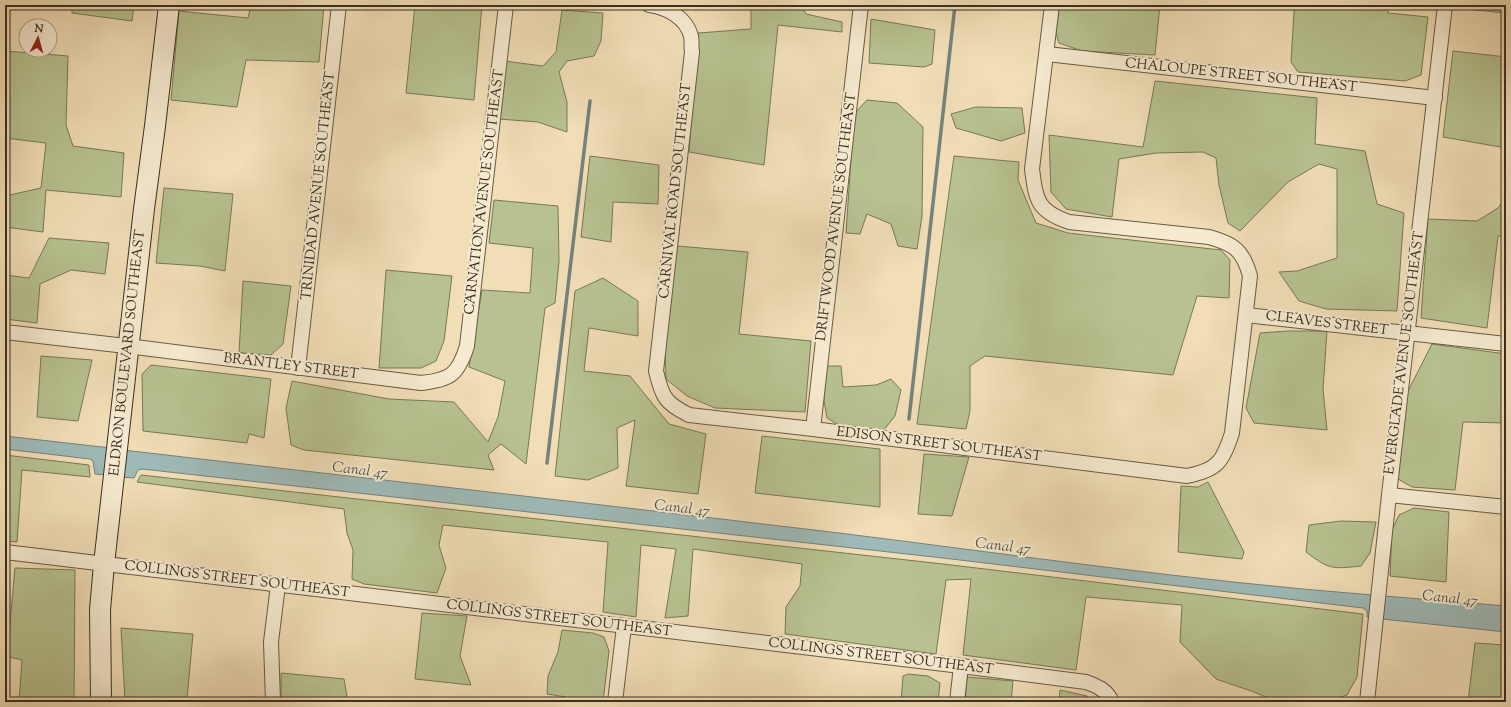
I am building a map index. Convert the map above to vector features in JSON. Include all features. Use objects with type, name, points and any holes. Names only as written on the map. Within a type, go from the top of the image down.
[{"type":"street","name":"ELDRON BOULEVARD SOUTHEAST","points":[[101,702],[100,610],[104,564],[144,208],[156,125],[169,5]]},
{"type":"street","name":"TRINIDAD AVENUE SOUTHEAST","points":[[298,368],[340,5]]},
{"type":"street","name":"CARNATION AVENUE SOUTHEAST","points":[[453,374],[462,364],[467,346],[506,5]]},
{"type":"street","name":"CARNIVAL ROAD SOUTHEAST","points":[[649,5],[673,12],[684,23],[691,36],[692,52],[656,371],[660,388],[666,399]]},
{"type":"street","name":"DRIFTWOOD AVENUE SOUTHEAST","points":[[813,429],[861,5]]},
{"type":"street","points":[[1052,5],[1032,169],[1035,190],[1040,204],[1052,216],[1069,222],[1207,236],[1224,241],[1238,250],[1246,261],[1250,276],[1246,315]]},
{"type":"street","name":"EVERGLADE AVENUE SOUTHEAST","points":[[1366,702],[1445,5]]},
{"type":"street","name":"CHALOUPE STREET SOUTHEAST","points":[[1047,54],[1435,98]]},
{"type":"street","name":"EDISON STREET SOUTHEAST","points":[[666,399],[672,407],[689,415],[1187,476],[1202,473],[1215,466],[1226,452],[1232,433],[1246,315]]},
{"type":"street","name":"CLEAVES STREET","points":[[1246,315],[1506,344]]},
{"type":"street","name":"BRANTLEY STREET","points":[[5,332],[421,383],[437,381],[453,374]]},
{"type":"street","points":[[1389,495],[1506,507]]},
{"type":"street","name":"COLLINGS STREET SOUTHEAST","points":[[5,552],[1086,682],[1099,687],[1111,699]]},
{"type":"street","points":[[274,702],[271,642],[278,585]]},
{"type":"street","points":[[615,702],[624,626]]},
{"type":"street","points":[[957,702],[961,666]]},
{"type":"green space","points":[[72,5],[134,5],[132,21],[72,13]]},
{"type":"green space","points":[[251,5],[324,5],[319,62],[246,60],[237,107],[171,100],[179,11],[248,18]]},
{"type":"green space","points":[[415,5],[482,5],[474,100],[406,93]]},
{"type":"green space","points":[[751,5],[801,5],[806,14],[842,22],[842,32],[778,25],[764,165],[689,152],[698,33],[751,29]]},
{"type":"green space","points":[[1059,5],[1160,5],[1155,55],[1082,51],[1059,43],[1056,33]]},
{"type":"green space","points":[[1292,5],[1388,5],[1388,13],[1428,17],[1421,75],[1405,81],[1298,72],[1291,62],[1294,12]]},
{"type":"green space","points":[[1456,5],[1506,5],[1506,13],[1455,8]]},
{"type":"green space","points":[[562,10],[603,13],[601,41],[594,56],[567,61],[559,72],[567,102],[567,132],[538,122],[499,119],[504,61],[543,66],[556,52]]},
{"type":"green space","points":[[871,19],[935,30],[932,64],[924,67],[869,63]]},
{"type":"green space","points":[[5,51],[18,52],[18,58],[58,58],[58,55],[68,56],[66,125],[73,146],[124,153],[121,197],[46,190],[43,232],[5,227],[5,196],[41,188],[46,143],[5,138]]},
{"type":"green space","points":[[1453,51],[1506,57],[1506,148],[1443,137]]},
{"type":"green space","points":[[1155,81],[1317,98],[1315,144],[1365,151],[1377,204],[1404,213],[1397,311],[1326,309],[1299,301],[1279,272],[1297,271],[1337,258],[1337,169],[1319,164],[1288,182],[1240,231],[1228,223],[1219,185],[1216,158],[1203,152],[1156,153],[1119,159],[1112,217],[1066,209],[1051,192],[1049,135],[1143,147]]},
{"type":"green space","points":[[867,100],[897,103],[923,127],[922,216],[917,249],[898,246],[891,224],[867,214],[860,234],[846,233],[854,114]]},
{"type":"green space","points":[[976,107],[1022,108],[1025,133],[1001,141],[956,128],[951,114]]},
{"type":"green space","points":[[590,156],[659,165],[658,204],[613,202],[611,242],[581,237]]},
{"type":"green space","points":[[954,156],[1019,162],[1018,180],[1036,223],[1068,233],[1221,250],[1230,260],[1229,298],[1197,296],[1173,375],[985,356],[970,366],[970,411],[966,429],[917,424]]},
{"type":"green space","points":[[164,188],[233,194],[225,271],[200,266],[156,263]]},
{"type":"green space","points":[[1506,197],[1506,237],[1498,236],[1487,328],[1421,318],[1428,219],[1477,221],[1498,208]]},
{"type":"green space","points":[[494,200],[558,206],[559,261],[555,303],[545,308],[526,464],[501,444],[488,455],[494,470],[304,450],[291,445],[286,408],[292,381],[389,399],[454,402],[488,442],[498,417],[505,381],[469,367],[482,290],[530,293],[533,248],[489,243]]},
{"type":"green space","points":[[49,238],[109,243],[105,274],[71,270],[40,284],[37,323],[5,319],[5,275],[29,278]]},
{"type":"green space","points":[[677,246],[748,252],[739,334],[811,341],[805,412],[715,408],[687,396],[666,379],[665,352]]},
{"type":"green space","points":[[386,270],[452,276],[444,341],[436,361],[421,368],[379,368]]},
{"type":"green space","points":[[603,278],[638,301],[638,336],[589,328],[584,371],[630,376],[669,424],[706,434],[698,494],[626,486],[635,420],[617,428],[618,468],[588,480],[555,476],[575,291]]},
{"type":"green space","points":[[243,281],[291,286],[283,344],[271,355],[239,353]]},
{"type":"green space","points":[[1327,331],[1323,389],[1327,430],[1254,423],[1246,408],[1260,333]]},
{"type":"green space","points":[[1432,344],[1506,354],[1506,423],[1463,422],[1455,490],[1412,487],[1398,479],[1407,393]]},
{"type":"green space","points":[[41,356],[92,360],[78,421],[37,417]]},
{"type":"green space","points":[[151,365],[271,379],[264,438],[249,434],[247,443],[143,431],[142,374]]},
{"type":"green space","points":[[826,366],[841,366],[843,387],[876,385],[891,379],[901,390],[895,416],[883,431],[844,428],[827,418],[824,401]]},
{"type":"green space","points":[[762,436],[880,449],[880,507],[755,493]]},
{"type":"green space","points":[[924,454],[969,457],[952,516],[918,514]]},
{"type":"green space","points":[[5,455],[89,465],[90,477],[22,470],[17,542],[5,541]]},
{"type":"green space","points":[[141,475],[943,564],[1363,614],[1357,677],[1347,695],[1335,699],[1277,702],[1254,692],[1216,679],[1180,642],[1182,605],[1086,597],[1076,670],[963,655],[971,579],[946,580],[936,654],[785,634],[786,607],[800,586],[802,564],[693,549],[688,616],[665,618],[676,549],[641,545],[636,617],[603,612],[608,542],[443,525],[439,545],[446,568],[437,593],[364,584],[352,579],[353,550],[347,533],[344,509],[137,482]]},
{"type":"green space","points":[[1208,482],[1244,552],[1242,559],[1178,552],[1181,486],[1198,487]]},
{"type":"green space","points":[[1414,508],[1449,512],[1446,582],[1390,576],[1392,530],[1399,515]]},
{"type":"green space","points":[[1341,521],[1376,522],[1370,553],[1361,566],[1344,568],[1332,567],[1326,565],[1306,552],[1309,525]]},
{"type":"green space","points":[[15,568],[75,570],[74,702],[19,702],[22,660],[5,656],[5,634],[9,634]]},
{"type":"green space","points":[[422,613],[467,616],[460,656],[471,685],[415,679]]},
{"type":"green space","points":[[121,628],[193,634],[187,699],[254,697],[255,702],[125,702]]},
{"type":"green space","points":[[562,630],[593,633],[604,637],[609,651],[603,702],[566,702],[566,697],[547,694],[548,676],[558,652]]},
{"type":"green space","points":[[1475,643],[1506,645],[1506,702],[1468,702]]},
{"type":"green space","points":[[281,673],[344,679],[348,702],[281,702]]},
{"type":"green space","points":[[908,674],[928,676],[940,683],[938,702],[901,702],[903,676]]},
{"type":"green space","points":[[967,677],[1013,681],[1011,702],[965,702]]},
{"type":"green space","points":[[1060,690],[1087,696],[1094,702],[1059,702]]},
{"type":"water","points":[[5,436],[111,448],[108,475],[95,474],[93,461],[90,459],[5,449]]},
{"type":"water","points":[[123,450],[749,522],[1171,575],[1372,595],[1370,617],[1367,617],[1367,611],[1363,608],[943,558],[142,469],[138,470],[134,478],[120,477]]},
{"type":"water","points":[[1384,596],[1506,606],[1506,632],[1382,619]]},
{"type":"waterway","points":[[909,419],[955,5]]},
{"type":"waterway","points":[[547,463],[590,101]]},
{"type":"water label","name":"Canal 47","points":[[360,471]]},
{"type":"water label","name":"Canal 47","points":[[682,509]]},
{"type":"water label","name":"Canal 47","points":[[1003,547]]},
{"type":"water label","name":"Canal 47","points":[[1450,599]]}]
